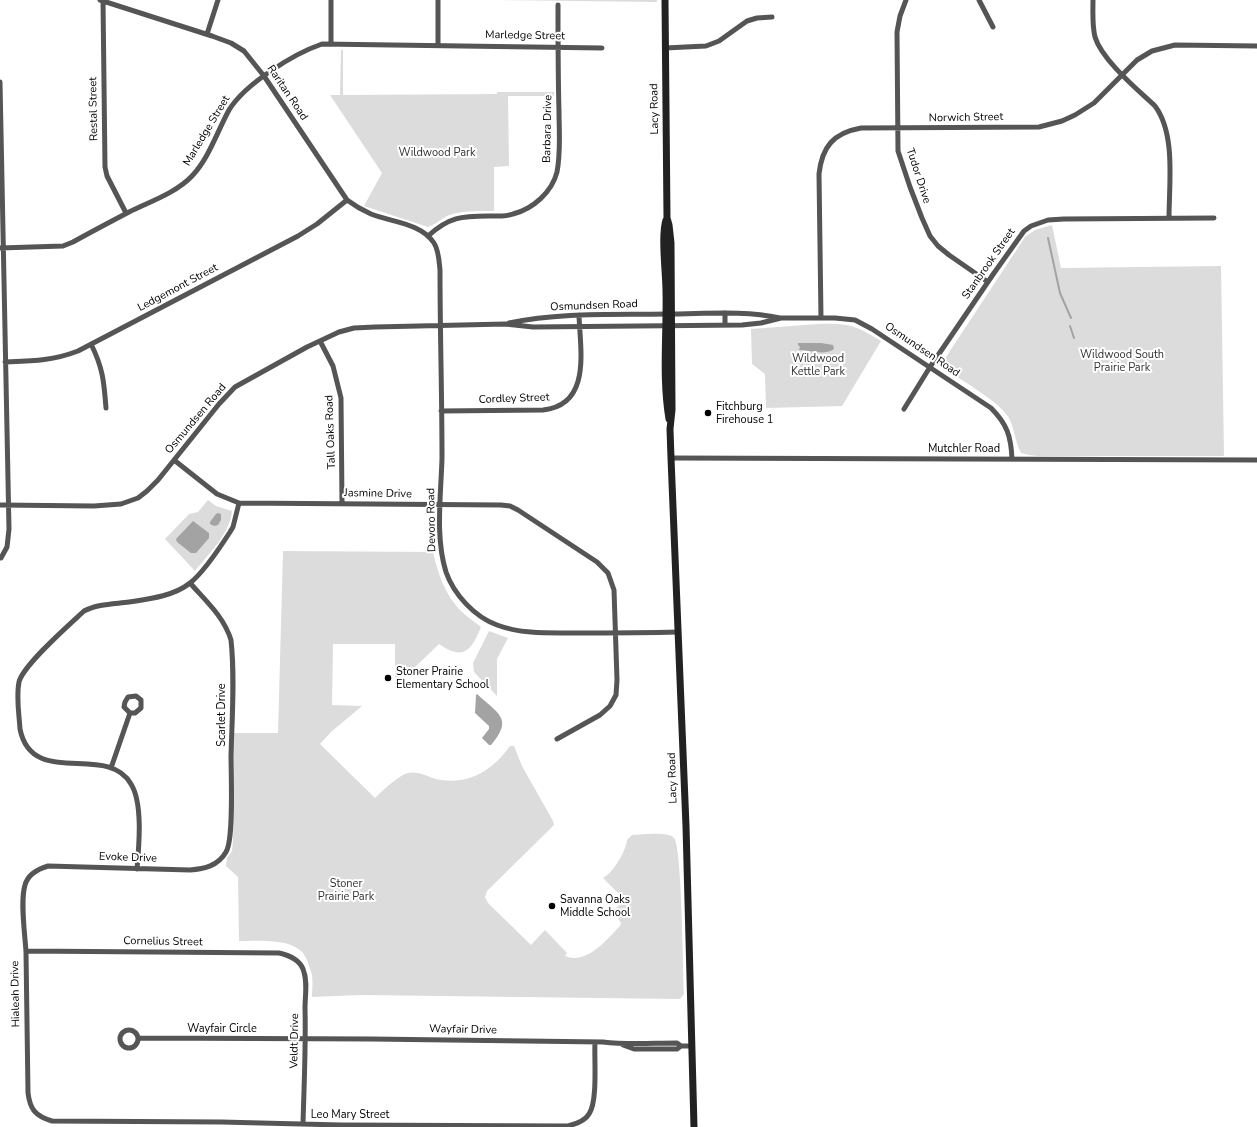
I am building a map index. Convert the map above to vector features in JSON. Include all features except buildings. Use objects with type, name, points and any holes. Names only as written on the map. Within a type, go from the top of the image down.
[{"type":"street","name":"Raritan Road","points":[[102,0],[207,34],[231,43],[244,51],[264,76],[347,200],[372,214],[414,228],[428,236]]},
{"type":"street","name":"Restal Street","points":[[102,0],[105,167],[107,176],[126,213]]},
{"type":"street","points":[[207,34],[218,0]]},
{"type":"street","points":[[330,0],[331,44]]},
{"type":"street","points":[[438,0],[438,45]]},
{"type":"street","name":"Lacy Road","points":[[664,0],[667,218],[671,243],[669,325],[672,410],[670,429],[686,826],[694,1127]]},
{"type":"street","name":"Tudor Drive","points":[[906,0],[900,16],[897,32],[898,152],[930,236],[938,246],[949,255],[988,282]]},
{"type":"street","points":[[979,0],[993,27]]},
{"type":"street","points":[[1093,0],[1093,26],[1098,45],[1102,52],[1110,62],[1155,106],[1161,114],[1166,127],[1169,156],[1169,218]]},
{"type":"street","name":"Barbara Drive","points":[[428,236],[444,224],[460,217],[503,216],[513,215],[523,211],[533,205],[546,193],[553,182],[558,163],[558,5]]},
{"type":"street","points":[[665,48],[706,46],[719,41],[747,21],[772,16]]},
{"type":"street","name":"Marledge Street","points":[[2,248],[63,246],[166,194],[184,183],[192,176],[208,153],[229,111],[238,98],[254,83],[306,49],[322,44],[602,48]]},
{"type":"street","name":"Norwich Street","points":[[820,318],[820,160],[824,150],[833,139],[850,130],[861,128],[1039,126],[1062,121],[1074,116],[1094,103],[1122,74],[1144,55],[1163,47],[1257,46]]},
{"type":"street","points":[[0,82],[2,248],[9,529],[7,547],[1,558]]},
{"type":"street","name":"Ledgemont Street","points":[[5,362],[43,361],[78,351],[298,236],[317,224],[347,200]]},
{"type":"street","name":"Stanbrook Street","points":[[904,409],[930,367],[988,282],[1024,231],[1031,226],[1048,220],[1064,219],[1214,218]]},
{"type":"street","name":"Devoro Road","points":[[428,236],[434,243],[440,270],[442,412],[441,547],[446,573],[454,589],[479,616],[496,625],[522,632],[678,632]]},
{"type":"street","points":[[725,313],[725,325]]},
{"type":"street","name":"Osmundsen Road","points":[[505,324],[535,318],[579,315],[725,313],[761,314],[781,318],[848,319],[861,323],[991,408],[1008,431],[1012,459]]},
{"type":"street","name":"Cordley Street","points":[[442,412],[543,410],[561,405],[572,395],[576,389],[580,377],[579,315]]},
{"type":"street","name":"Osmundsen Road","points":[[0,504],[94,506],[121,504],[138,498],[147,491],[219,404],[236,387],[320,341],[339,332],[354,328],[505,324],[533,327],[725,325],[761,323],[781,318]]},
{"type":"street","name":"Tall Oaks Road","points":[[320,341],[333,366],[341,398],[342,503]]},
{"type":"street","points":[[91,344],[102,369],[106,408]]},
{"type":"street","name":"Mutchler Road","points":[[671,458],[1257,460]]},
{"type":"street","name":"Jasmine Drive","points":[[174,460],[216,494],[239,502],[510,506],[597,562],[608,573],[614,590],[618,680],[616,695],[606,710],[600,715],[557,739]]},
{"type":"street","points":[[137,869],[138,812],[137,800],[131,784],[128,780],[111,768],[100,765],[48,761],[38,756],[28,748],[20,729],[18,697],[19,680],[30,664],[84,611],[95,607],[155,598],[190,583],[200,573],[230,532],[233,527],[239,502]]},
{"type":"street","name":"Scarlet Drive","points":[[190,583],[223,621],[231,640],[230,845],[222,858]]},
{"type":"street","points":[[111,768],[130,713]]},
{"type":"street","name":"Evoke Drive","points":[[32,874],[39,869],[48,866],[190,870],[201,869],[215,864],[222,858]]},
{"type":"street","name":"Hialeah Drive","points":[[32,874],[27,879],[23,893],[26,951],[28,1093],[29,1104],[36,1114]]},
{"type":"street","name":"Cornelius Street","points":[[26,951],[279,953],[289,955],[297,961]]},
{"type":"street","name":"Veldt Drive","points":[[297,961],[302,968],[305,978],[303,1124]]},
{"type":"street","name":"Wayfair Circle","points":[[138,1038],[305,1039]]},
{"type":"street","name":"Wayfair Drive","points":[[305,1039],[595,1042],[620,1044],[634,1049],[677,1049],[681,1046],[691,1046]]},
{"type":"street","name":"Leo Mary Street","points":[[36,1114],[44,1119],[52,1121],[121,1125],[221,1122],[568,1126],[575,1125],[583,1121],[589,1114],[593,1105],[595,1042]]},
{"type":"green space","points":[[497,0],[657,0],[657,2]]},
{"type":"green space","name":"Wildwood Park","points":[[341,50],[343,50],[343,95],[554,92],[554,96],[508,96],[509,166],[494,167],[494,211],[470,211],[453,214],[428,227],[364,206],[382,173],[330,95],[340,95]]},
{"type":"green space","name":"Wildwood South Prairie Park","points":[[1052,225],[1061,268],[1221,266],[1224,456],[1038,456],[1021,453],[1017,445],[1011,422],[1004,412],[989,398],[945,369],[944,360],[1025,237],[1035,230]]},
{"type":"green space","name":"Wildwood Kettle Park","points":[[818,324],[851,326],[865,331],[881,341],[842,406],[766,408],[765,374],[752,364],[751,329]]},
{"type":"green space","points":[[208,500],[216,506],[232,511],[227,528],[223,535],[195,571],[165,539],[189,514],[198,512]]},
{"type":"green space","name":"Stoner Prairie Park","points":[[283,551],[433,552],[437,568],[446,591],[455,605],[481,627],[474,642],[468,649],[461,652],[449,650],[439,644],[408,674],[405,671],[396,680],[395,644],[333,644],[332,705],[362,706],[331,732],[320,744],[375,798],[386,787],[405,774],[409,773],[419,773],[436,779],[448,781],[469,778],[487,769],[503,755],[510,746],[514,746],[522,766],[554,825],[487,891],[485,897],[488,903],[531,945],[545,930],[567,953],[565,956],[573,958],[581,957],[596,950],[620,926],[621,923],[612,912],[625,900],[603,878],[611,872],[618,861],[627,840],[632,835],[648,834],[661,834],[674,838],[677,846],[679,863],[682,912],[684,994],[680,999],[360,995],[312,997],[312,975],[307,960],[302,952],[289,944],[281,942],[239,941],[238,877],[226,866],[227,858],[232,851],[233,840],[234,812],[231,733],[278,733]]},
{"type":"green space","points":[[489,631],[508,638],[497,659],[497,696],[474,672],[473,663]]},
{"type":"shaded area","points":[[798,343],[821,343],[833,345],[834,349],[826,352],[799,350],[800,347]]},
{"type":"shaded area","points":[[218,513],[221,514],[221,520],[218,525],[214,526],[210,524],[210,522]]},
{"type":"shaded area","points":[[193,521],[209,533],[209,538],[196,553],[191,553],[177,542],[176,539]]},
{"type":"shaded area","points":[[477,694],[497,712],[502,722],[498,736],[491,745],[489,745],[482,738],[489,729],[489,726],[475,713]]},
{"type":"waterway","points":[[1048,238],[1060,293],[1071,318]]},
{"type":"waterway","points":[[1070,326],[1074,338]]},
{"type":"place","name":"Fitchburg Firehouse 1","points":[[708,413]]},
{"type":"place","name":"Stoner Prairie Elementary School","points":[[388,678]]},
{"type":"place","name":"Savanna Oaks Middle School","points":[[552,906]]}]
